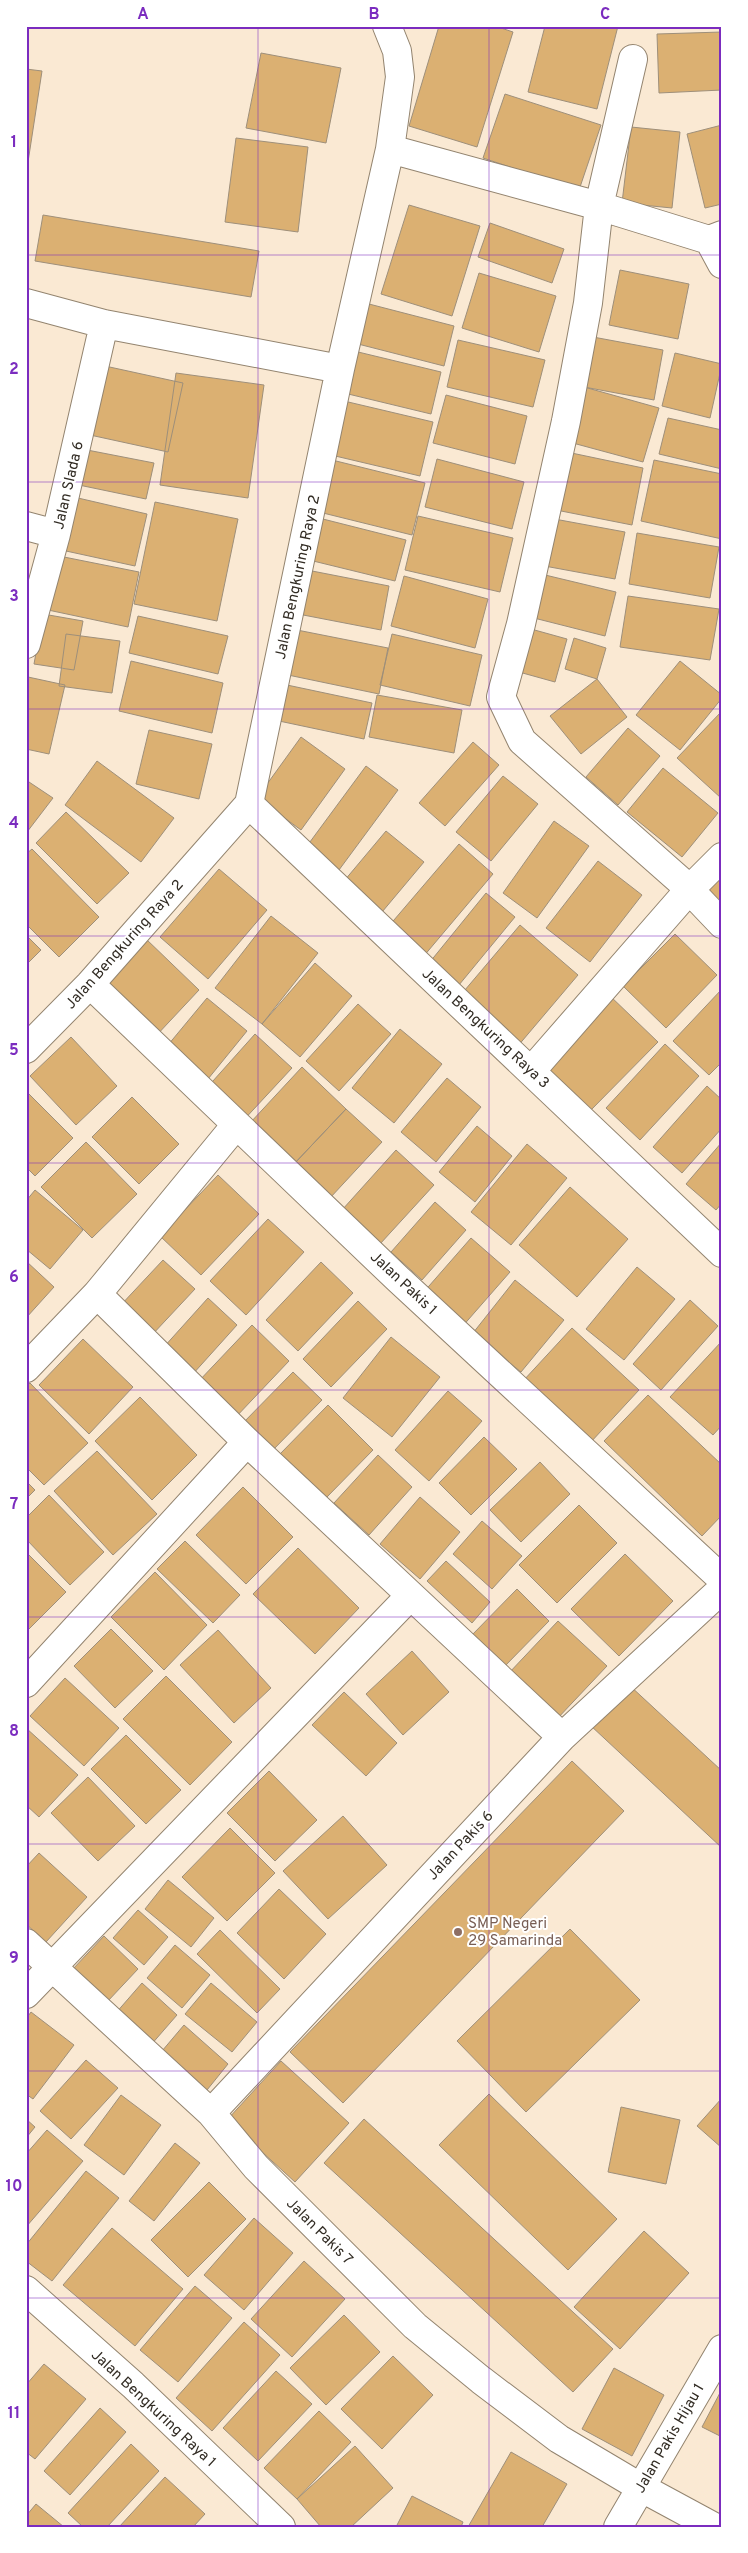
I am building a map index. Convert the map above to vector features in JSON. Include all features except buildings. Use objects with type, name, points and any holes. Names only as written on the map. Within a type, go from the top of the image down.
[{"type":"street","name":"Jalan Bengkuring Raya 2","points":[[26,1049],[90,984],[249,804],[340,369],[390,149],[400,77],[397,51],[387,26]]},
{"type":"street","points":[[633,59],[600,206],[588,303],[566,421],[520,624],[501,697],[522,741],[689,890],[722,924]]},
{"type":"street","points":[[390,149],[715,238],[722,264]]},
{"type":"street","points":[[26,303],[104,324],[340,369]]},
{"type":"street","name":"Jalan Slada 6","points":[[26,644],[56,534],[104,324]]},
{"type":"street","points":[[26,526],[56,534]]},
{"type":"street","name":"Jalan Bengkuring Raya 3","points":[[249,804],[532,1070],[722,1253]]},
{"type":"street","points":[[532,1070],[689,890],[722,857]]},
{"type":"street","name":"Jalan Pakis 1","points":[[90,984],[236,1125],[722,1578]]},
{"type":"street","points":[[26,1368],[97,1294],[236,1125]]},
{"type":"street","points":[[97,1294],[247,1442],[562,1737]]},
{"type":"street","points":[[26,1683],[247,1442]]},
{"type":"street","name":"Jalan Pakis 6","points":[[211,2113],[562,1737],[722,1589]]},
{"type":"street","points":[[26,1994],[410,1596]]},
{"type":"street","name":"Jalan Pakis 7","points":[[26,1943],[211,2113],[256,2167],[415,2326],[559,2439],[640,2487],[714,2527]]},
{"type":"street","name":"Jalan Bengkuring Raya 1","points":[[26,2290],[133,2385],[281,2527]]},
{"type":"street","name":"Jalan Pakis Hijau 1","points":[[618,2527],[722,2349]]},
{"type":"place","name":"SMP Negeri 29 Samarinda","points":[[458,1932]]}]
